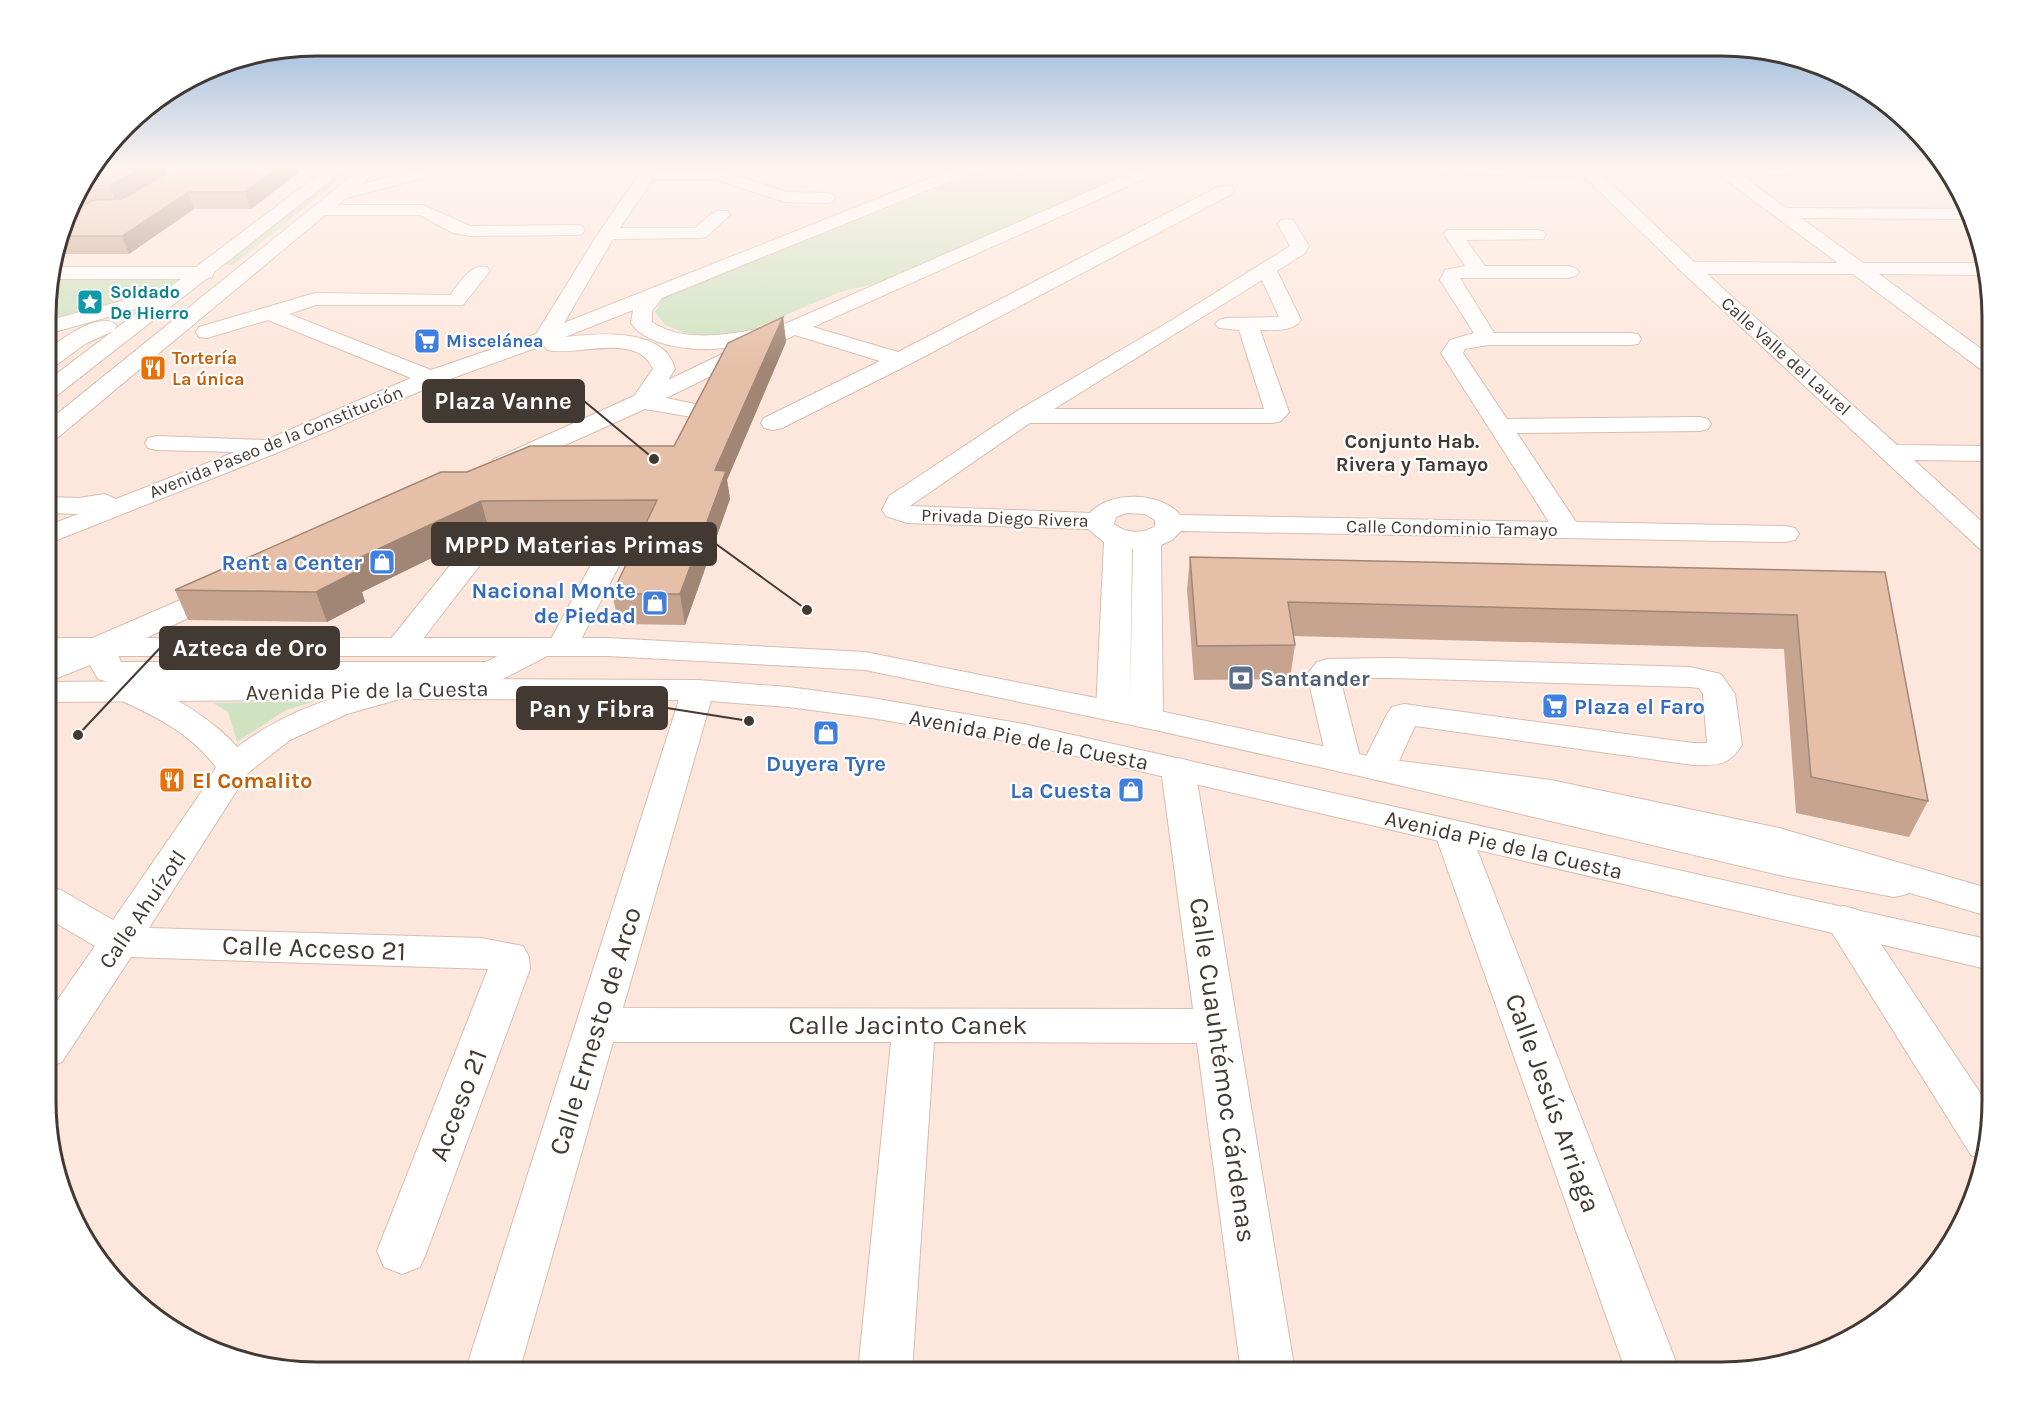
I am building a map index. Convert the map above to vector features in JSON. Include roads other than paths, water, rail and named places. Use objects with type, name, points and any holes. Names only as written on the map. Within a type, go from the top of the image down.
[{"type":"street","points":[[56,385],[256,232]]},
{"type":"street","points":[[56,428],[292,232]]},
{"type":"street","points":[[544,338],[607,234],[701,232]]},
{"type":"street","name":"Avenida Paseo de la Constitución","points":[[56,532],[275,445],[431,378],[503,354],[809,232]]},
{"type":"street","points":[[482,473],[642,401],[793,328],[1010,232]]},
{"type":"street","points":[[773,423],[900,360],[1145,232]]},
{"type":"street","name":"Privada Diego Rivera","points":[[1133,542],[907,516],[895,510],[898,502],[1025,416],[1268,270],[1300,246],[1292,232]]},
{"type":"street","name":"Calle Valle del Laurel","points":[[1652,232],[1982,536]]},
{"type":"street","points":[[1808,232],[1982,359]]},
{"type":"street","points":[[1479,272],[1453,234],[1537,235]]},
{"type":"street","points":[[1689,268],[1977,269]]},
{"type":"street","points":[[1179,324],[1279,324],[1291,320],[1268,270]]},
{"type":"street","points":[[207,332],[315,299],[456,301],[480,272]]},
{"type":"street","points":[[1569,272],[1479,272],[1456,273],[1450,277],[1488,339],[1630,339]]},
{"type":"street","points":[[60,273],[243,273]]},
{"type":"street","points":[[357,300],[373,284]]},
{"type":"street","points":[[654,295],[642,311],[641,323],[652,333],[662,337],[688,342],[719,342],[793,328],[900,360]]},
{"type":"street","points":[[56,326],[166,299]]},
{"type":"street","points":[[56,354],[77,339],[166,299]]},
{"type":"street","points":[[269,313],[431,378]]},
{"type":"street","points":[[1025,416],[1273,416],[1277,412],[1247,324]]},
{"type":"street","name":"Calle Condominio Tamayo","points":[[1488,339],[1457,344],[1452,353],[1568,530]]},
{"type":"street","points":[[503,354],[582,341],[616,342],[644,348],[659,357],[664,369],[642,401]]},
{"type":"street","points":[[681,435],[692,410],[701,371]]},
{"type":"street","points":[[642,401],[692,410]]},
{"type":"street","points":[[1499,426],[1699,424]]},
{"type":"street","points":[[157,443],[275,445]]},
{"type":"street","points":[[536,449],[590,449]]},
{"type":"street","points":[[1892,452],[1982,453]]},
{"type":"street","points":[[56,505],[79,506],[151,494]]},
{"type":"street","points":[[1568,530],[1785,534]]},
{"type":"street","name":"Calle Condominio Tamayo","points":[[1133,542],[1568,530]]},
{"type":"street","points":[[1113,711],[1133,542]]},
{"type":"street","points":[[1133,542],[1146,718]]},
{"type":"street","points":[[99,647],[109,672],[492,672],[553,646],[608,560],[605,554],[510,552],[484,554],[470,559],[401,646]]},
{"type":"street","points":[[56,668],[247,580]]},
{"type":"street","name":"Avenida Pie de la Cuesta","points":[[56,648],[553,646],[865,661],[1113,711],[1360,765],[1783,863],[1979,900]]},
{"type":"street","points":[[1392,668],[1690,677],[1710,681],[1719,694],[1725,745],[1716,754],[1693,754],[1404,714],[1360,765],[1323,674],[1328,669],[1392,668]]},
{"type":"street","name":"Avenida Pie de la Cuesta","points":[[56,692],[399,689],[698,690],[788,697],[872,708],[1024,734],[1982,953]]},
{"type":"street","name":"Calle Ahuízotl","points":[[56,1036],[215,800],[234,766],[278,733],[335,707],[399,689]]},
{"type":"street","name":"Calle Ernesto de Arco","points":[[495,1362],[698,690]]},
{"type":"street","points":[[131,693],[185,718],[218,744],[234,766]]},
{"type":"street","name":"Calle Cuauhtémoc Cárdenas","points":[[1178,769],[1267,1362]]},
{"type":"street","name":"Calle Jesús Arriaga","points":[[1454,834],[1649,1362]]},
{"type":"street","points":[[56,905],[119,942]]},
{"type":"street","points":[[1844,920],[1979,1130]]},
{"type":"street","name":"Calle Acceso 21","points":[[119,942],[481,953],[509,957]]},
{"type":"street","name":"Acceso 21","points":[[402,1251],[509,969],[509,957]]},
{"type":"street","name":"Calle Jacinto Canek","points":[[598,1025],[1218,1026]]},
{"type":"street","points":[[886,1362],[914,1025]]},
{"type":"place","name":"Soldado De Hierro","points":[[90,302]]},
{"type":"place","name":"Miscelánea","points":[[427,341]]},
{"type":"place","name":"Tortería La única","points":[[153,368]]},
{"type":"place","name":"Plaza Vanne","points":[[654,459]]},
{"type":"place","name":"Rent a Center","points":[[382,562]]},
{"type":"place","name":"Nacional Monte de Piedad","points":[[655,603]]},
{"type":"place","name":"MPPD Materias Primas","points":[[807,610]]},
{"type":"place","name":"Santander","points":[[1241,678]]},
{"type":"place","name":"Plaza el Faro","points":[[1555,706]]},
{"type":"place","name":"Pan y Fibra","points":[[749,721]]},
{"type":"place","name":"Duyera Tyre","points":[[826,733]]},
{"type":"place","name":"Azteca de Oro","points":[[78,735]]},
{"type":"place","name":"El Comalito","points":[[172,780]]},
{"type":"place","name":"La Cuesta","points":[[1131,790]]},
{"type":"district","name":"Conjunto Hab. Rivera y Tamayo","points":[[1412,452]]}]
